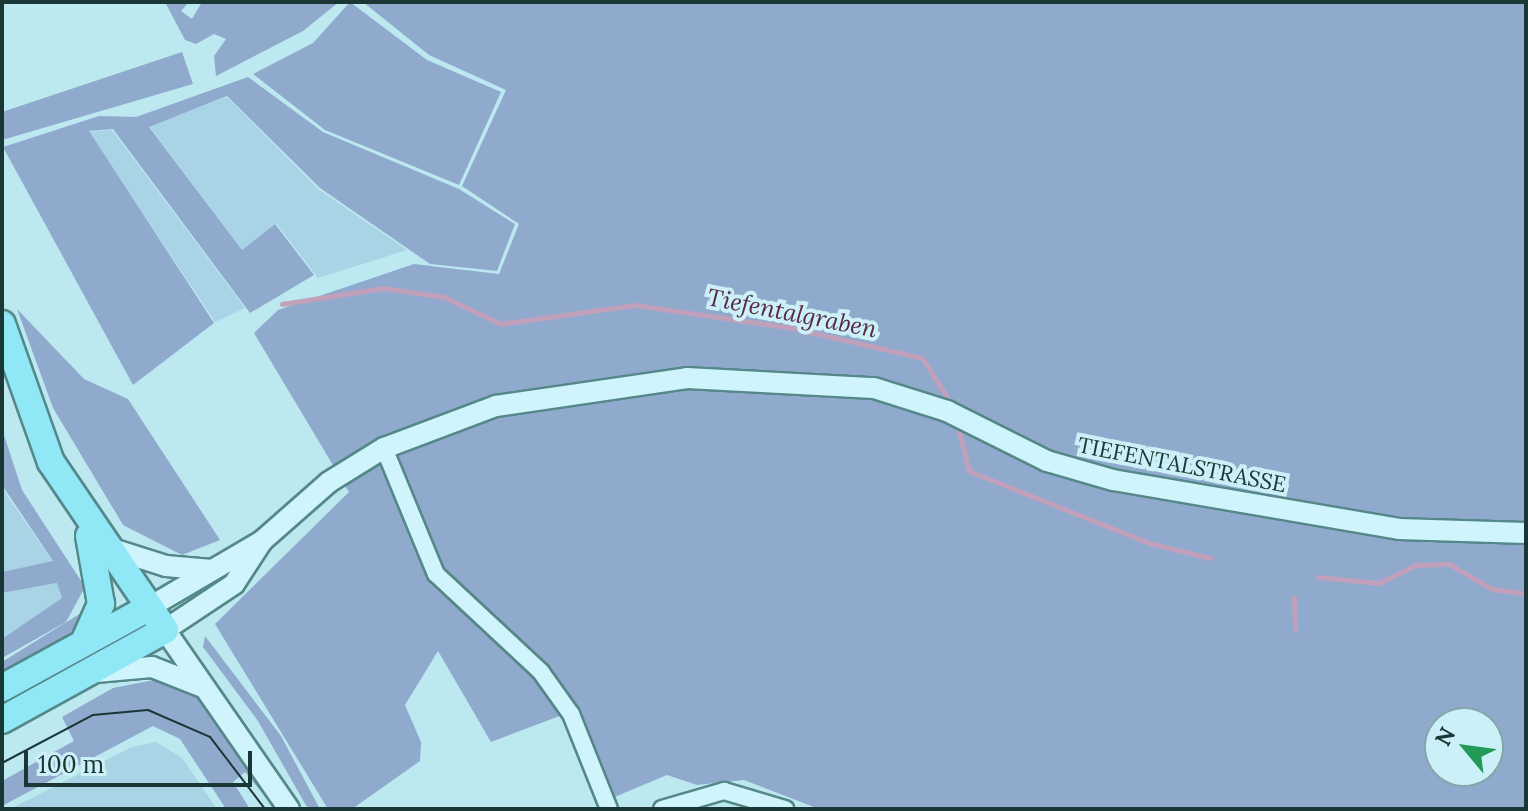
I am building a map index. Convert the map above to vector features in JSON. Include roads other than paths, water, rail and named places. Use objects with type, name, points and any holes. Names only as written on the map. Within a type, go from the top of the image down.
[{"type":"main road","points":[[2,324],[38,435],[84,517],[165,630],[2,720]]},
{"type":"main road","points":[[84,517],[102,574],[99,616],[84,642]]},
{"type":"main road","points":[[2,688],[148,608]]},
{"type":"street","name":"TIEFENTALSTRASSE","points":[[148,608],[262,541],[329,482],[384,448],[496,406],[687,378],[845,384],[947,411],[989,433],[1113,480],[1399,529],[1526,533]]},
{"type":"street","points":[[384,448],[436,574],[541,672],[571,714],[609,809]]},
{"type":"street","name":"TIEFENTALSTRASSE","points":[[165,630],[234,584],[262,541]]},
{"type":"street","points":[[106,547],[166,566],[212,570]]},
{"type":"street","points":[[165,630],[289,809]]},
{"type":"street","points":[[84,674],[152,667],[210,691]]},
{"type":"street","points":[[662,809],[724,791],[785,809]]},
{"type":"waterway","name":"Tiefentalgraben","points":[[282,304],[384,288],[444,297],[501,324],[635,305],[792,328],[922,358],[952,405]]},
{"type":"waterway","name":"Tiefentalgraben","points":[[957,423],[969,471],[1149,543],[1210,558]]},
{"type":"waterway","name":"Tiefentalgraben","points":[[1318,577],[1379,583],[1416,565],[1449,564],[1492,589],[1526,594]]},
{"type":"waterway","name":"Tiefentalgraben","points":[[1294,597],[1295,630]]},
{"type":"tram line","points":[[2,763],[93,715],[148,710],[210,737],[265,809]]}]
